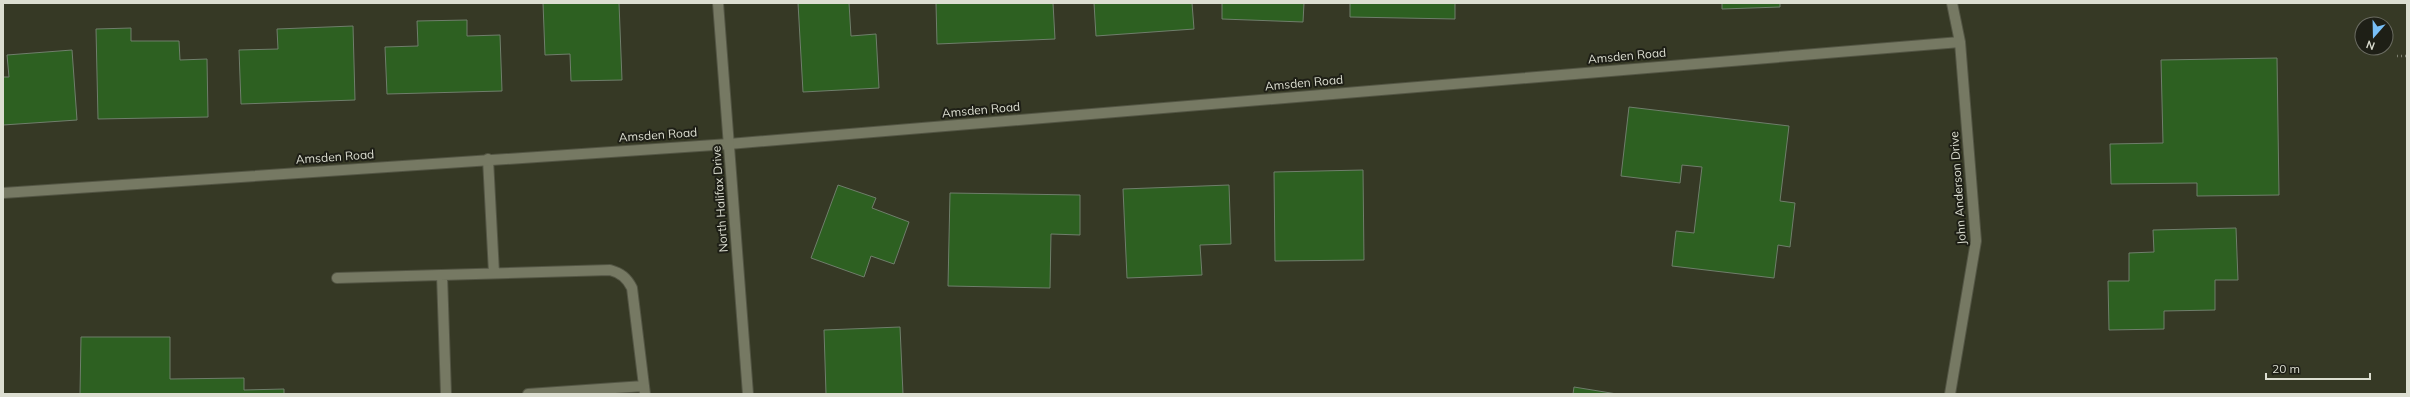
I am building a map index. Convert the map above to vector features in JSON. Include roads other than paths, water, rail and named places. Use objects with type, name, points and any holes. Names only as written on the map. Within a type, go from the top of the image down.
[{"type":"street","name":"North Halifax Drive","points":[[718,3],[748,394]]},
{"type":"street","name":"John Anderson Drive","points":[[1950,394],[1976,241],[1960,42],[1952,3]]},
{"type":"street","name":"Amsden Road","points":[[3,193],[488,159],[729,144],[1960,42]]},
{"type":"street","points":[[488,159],[494,273]]},
{"type":"street","points":[[337,278],[610,270],[628,280],[634,300],[645,390],[528,394]]},
{"type":"street","points":[[442,274],[446,394]]}]
